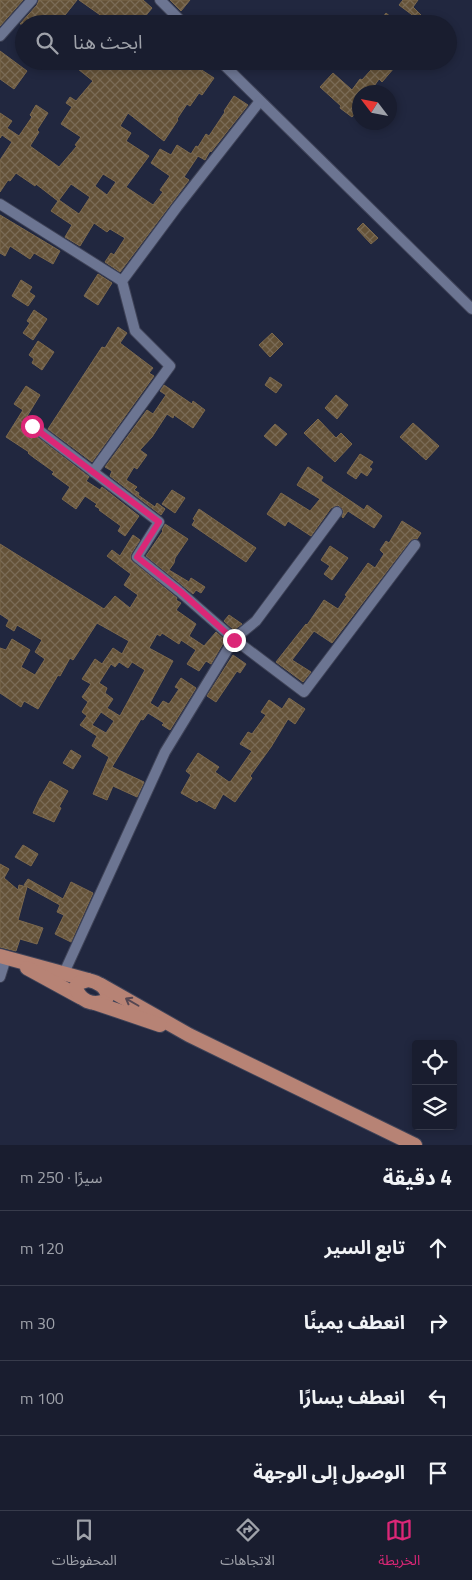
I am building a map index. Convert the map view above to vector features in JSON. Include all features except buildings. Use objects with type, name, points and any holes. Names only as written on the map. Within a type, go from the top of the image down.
[{"type":"main road","points":[[3,957],[95,982],[189,1035],[415,1145]]},
{"type":"main road","points":[[3,957],[86,1001],[189,1035]]},
{"type":"main road","points":[[80,997],[77,992],[77,985],[80,981],[95,982],[106,989],[108,997],[103,1002],[95,1003]]},
{"type":"street","points":[[19,15],[32,0]]},
{"type":"street","points":[[160,0],[175,15]]},
{"type":"street","points":[[0,36],[15,19]]},
{"type":"street","points":[[229,70],[472,309]]},
{"type":"street","points":[[122,280],[171,214],[260,102]]},
{"type":"street","points":[[0,204],[122,280],[135,331],[170,366],[93,472]]},
{"type":"street","points":[[32,426],[159,522],[137,557],[180,591],[234,640],[304,692],[415,545]]},
{"type":"street","points":[[64,973],[165,752],[234,640],[256,621],[337,512]]},
{"type":"street","points":[[0,977],[3,957]]},
{"type":"route","points":[[32,426],[159,522],[137,557],[180,591],[234,640]]}]
